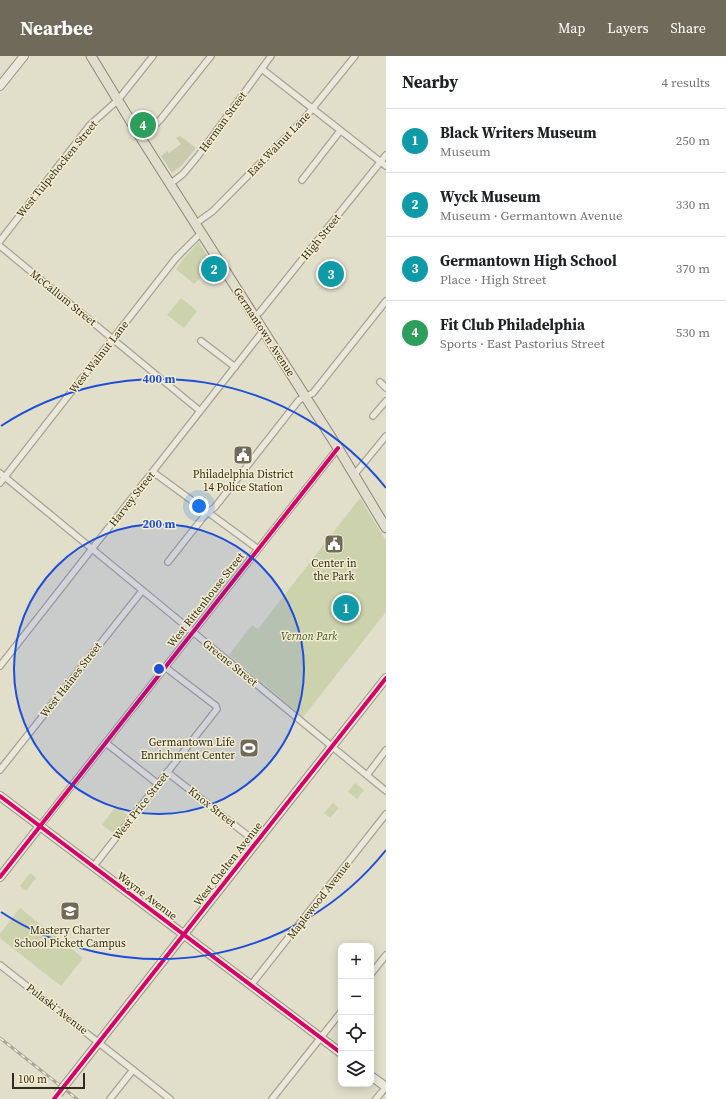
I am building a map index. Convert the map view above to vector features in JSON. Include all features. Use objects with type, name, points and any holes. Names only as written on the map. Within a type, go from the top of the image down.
[{"type":"main road","name":"Germantown Avenue","points":[[90,56],[338,448],[386,528]]},
{"type":"street","points":[[0,86],[24,56]]},
{"type":"street","name":"West Tulpehocken Street","points":[[0,241],[90,125],[118,100],[153,56]]},
{"type":"street","points":[[139,135],[153,127],[160,120],[211,56]]},
{"type":"street","name":"Herman Street","points":[[170,184],[183,174],[203,150],[271,56]]},
{"type":"street","name":"East Walnut Lane","points":[[195,224],[220,205],[304,119],[355,56]]},
{"type":"street","points":[[262,69],[386,166]]},
{"type":"street","points":[[302,180],[340,130]]},
{"type":"street","name":"High Street","points":[[254,317],[260,312],[386,155]]},
{"type":"street","name":"West Walnut Lane","points":[[0,484],[2,475],[113,339],[180,253],[201,233]]},
{"type":"street","name":"McCallum Street","points":[[0,246],[200,411]]},
{"type":"street","points":[[168,562],[205,515],[215,507],[299,400],[313,393],[386,301]]},
{"type":"street","name":"Harvey Street","points":[[0,666],[263,331]]},
{"type":"street","points":[[201,342],[235,367]]},
{"type":"street","points":[[380,382],[386,388]]},
{"type":"street","points":[[373,416],[386,401]]},
{"type":"street","points":[[354,475],[386,436]]},
{"type":"street","name":"West Rittenhouse Street","points":[[0,877],[338,448]]},
{"type":"street","points":[[153,472],[258,549]]},
{"type":"street","name":"Greene Street","points":[[2,475],[386,791]]},
{"type":"street","name":"West Haines Street","points":[[0,770],[142,591]]},
{"type":"street","name":"West Price Street","points":[[93,867],[217,708],[165,667]]},
{"type":"street","name":"West Chelten Avenue","points":[[56,1097],[386,678]]},
{"type":"street","points":[[106,743],[158,784]]},
{"type":"street","points":[[367,775],[386,750]]},
{"type":"street","name":"Knox Street","points":[[167,772],[256,842]]},
{"type":"street","name":"Wayne Avenue","points":[[0,796],[338,1051]]},
{"type":"street","name":"Maplewood Avenue","points":[[252,985],[386,814]]},
{"type":"street","points":[[374,970],[386,954]]},
{"type":"street","name":"Pulaski Avenue","points":[[0,964],[170,1099]]},
{"type":"street","points":[[272,1099],[339,1015]]},
{"type":"street","points":[[110,1099],[133,1070]]},
{"type":"street","points":[[374,1078],[386,1087],[376,1099]]},
{"type":"green space","points":[[180,136],[196,148],[182,165],[172,173],[161,156],[167,151],[169,153],[181,144],[176,138]]},
{"type":"green space","points":[[199,242],[213,265],[194,284],[176,269]]},
{"type":"green space","points":[[181,298],[197,311],[184,328],[167,315]]},
{"type":"green space","name":"Vernon Park","points":[[360,498],[386,541],[386,612],[303,717],[229,655],[252,625],[258,629]]},
{"type":"green space","points":[[355,783],[364,790],[357,799],[348,792]]},
{"type":"green space","points":[[333,803],[339,808],[330,818],[324,813]]},
{"type":"green space","points":[[116,806],[128,815],[114,834],[102,825]]},
{"type":"green space","points":[[30,873],[36,878],[26,891],[20,886]]},
{"type":"green space","points":[[20,908],[83,958],[61,986],[0,938],[0,934]]},
{"type":"railway","points":[[0,1038],[77,1099]]},
{"type":"cycle path","points":[[0,877],[338,448]]},
{"type":"cycle path","points":[[54,1099],[386,678]]},
{"type":"cycle path","points":[[0,796],[338,1051]]},
{"type":"place","name":"Fit Club Philadelphia","points":[[143,125]]},
{"type":"place","name":"Wyck Museum","points":[[214,269]]},
{"type":"place","name":"Germantown High School","points":[[331,274]]},
{"type":"place","name":"Philadelphia District 14 Police Station","points":[[243,455]]},
{"type":"place","name":"Center in the Park","points":[[334,544]]},
{"type":"place","name":"Black Writers Museum","points":[[346,608]]},
{"type":"place","name":"Germantown Life Enrichment Center","points":[[249,748]]},
{"type":"place","name":"Mastery Charter School Pickett Campus","points":[[70,911]]}]
